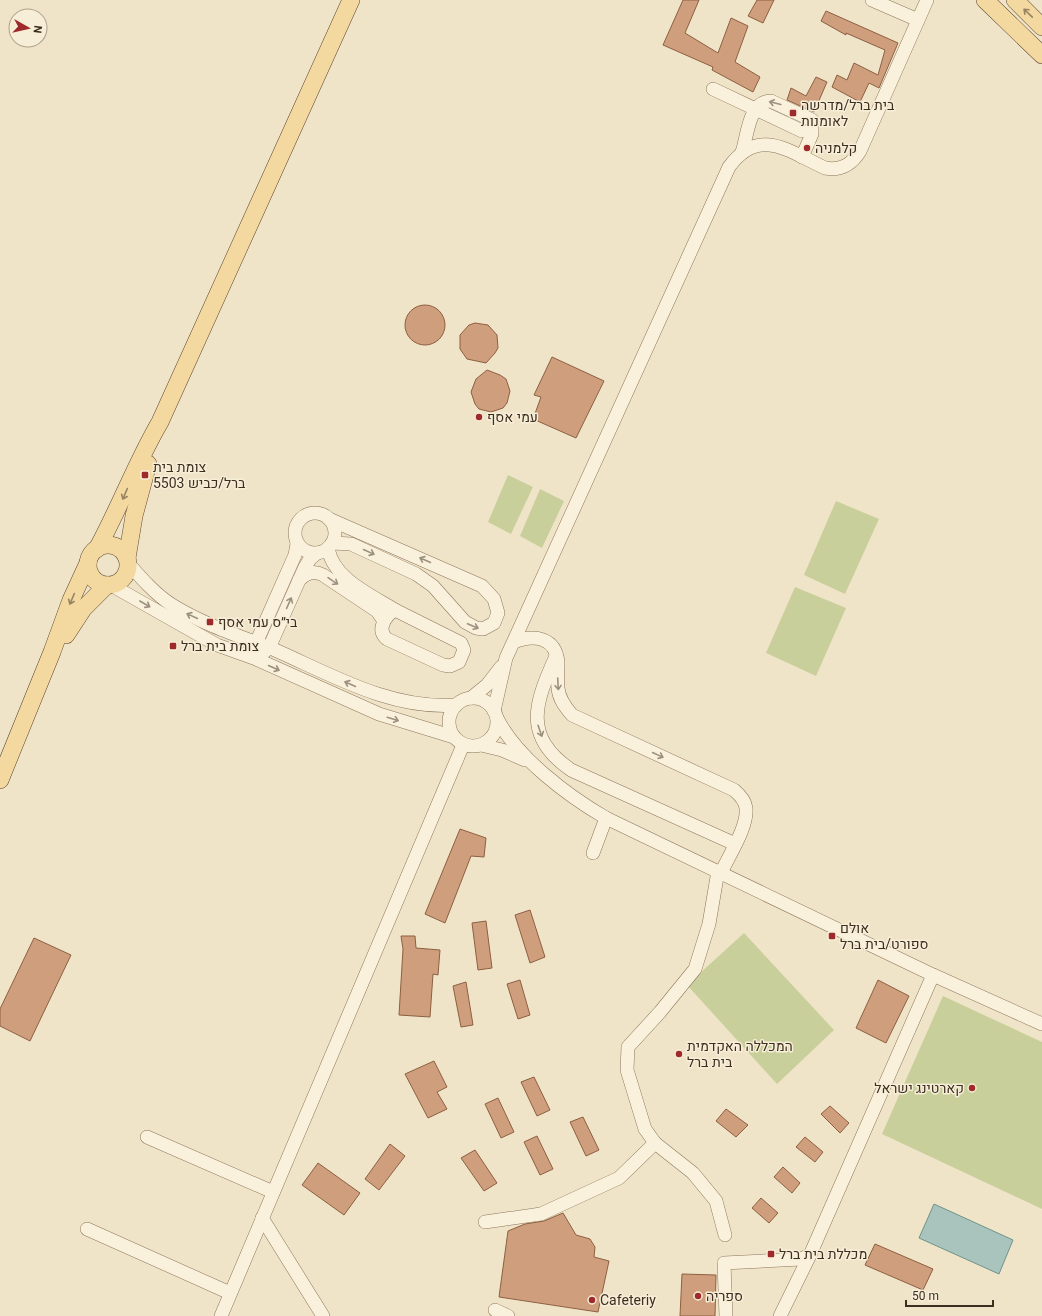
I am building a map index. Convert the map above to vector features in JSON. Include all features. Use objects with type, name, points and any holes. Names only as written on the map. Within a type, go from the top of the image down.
[{"type":"main road","points":[[0,780],[52,652],[71,600],[91,555],[97,548],[115,516],[146,446],[160,422],[351,0]]},
{"type":"main road","points":[[985,0],[1042,55]]},
{"type":"main road","points":[[1015,0],[1042,27]]},
{"type":"main road","points":[[88,563],[94,580],[102,584],[109,585],[119,582],[126,575],[127,561],[139,495],[160,422]]},
{"type":"main road","points":[[97,548],[106,545],[114,546],[122,551],[127,561]]},
{"type":"main road","points":[[52,652],[64,639],[83,609],[109,585]]},
{"type":"street","points":[[872,0],[918,20]]},
{"type":"street","points":[[459,741],[449,726],[449,718],[456,705],[471,698],[487,685],[506,658],[725,174],[742,152],[757,145],[768,144],[776,146],[802,158],[833,169],[840,169],[855,159],[860,151],[927,0]]},
{"type":"street","points":[[713,89],[802,131]]},
{"type":"street","points":[[742,152],[755,109],[764,102],[771,101],[812,120],[812,134],[802,158]]},
{"type":"street","points":[[256,659],[256,643],[295,555],[297,544],[294,532],[299,520],[304,516],[316,512],[482,586],[494,599],[498,613],[497,619],[489,627],[483,629],[470,625],[426,580],[351,544],[306,551],[297,544]]},
{"type":"street","points":[[256,659],[269,648],[299,580],[310,559],[326,548],[335,532],[329,519]]},
{"type":"street","points":[[326,548],[332,563],[341,574],[395,610],[461,643],[464,650],[459,662],[450,666],[443,665],[383,636],[382,630],[384,621],[386,617],[395,610]]},
{"type":"street","points":[[127,561],[152,589],[171,604],[237,636],[269,648],[366,691],[382,696],[428,705],[456,705]]},
{"type":"street","points":[[299,580],[309,573],[318,573],[323,575],[377,611],[384,621]]},
{"type":"street","points":[[109,585],[217,645],[256,659],[379,714],[459,741],[470,747],[481,745],[490,739],[495,733],[495,714],[506,658]]},
{"type":"street","points":[[514,642],[524,638],[541,638],[550,643],[556,655],[558,688],[561,699],[565,708],[572,715],[734,790],[743,798],[746,807],[746,817],[735,844],[720,872],[709,924],[695,969],[660,1012],[628,1047],[627,1070],[645,1129],[655,1142],[693,1173],[716,1201],[725,1235]]},
{"type":"street","points":[[556,655],[542,688],[536,712],[536,721],[547,748],[554,758],[571,770],[735,844]]},
{"type":"street","points":[[471,698],[483,700],[495,714],[511,742],[532,763],[572,795],[606,818],[933,975],[1042,1024]]},
{"type":"street","points":[[221,1316],[459,741]]},
{"type":"street","points":[[481,745],[502,750],[532,763]]},
{"type":"street","points":[[593,853],[606,818]]},
{"type":"street","points":[[780,1316],[810,1255],[933,975]]},
{"type":"street","points":[[147,1137],[273,1192]]},
{"type":"street","points":[[485,1222],[541,1214],[619,1178],[655,1142]]},
{"type":"street","points":[[262,1218],[323,1316]]},
{"type":"street","points":[[87,1229],[230,1293]]},
{"type":"street","points":[[726,1316],[724,1263],[801,1259],[810,1255]]},
{"type":"street","points":[[495,1310],[508,1316]]},
{"type":"green space","points":[[508,475],[533,487],[511,534],[488,522]]},
{"type":"green space","points":[[540,489],[564,501],[542,548],[520,536]]},
{"type":"green space","points":[[836,501],[879,519],[845,594],[804,575]]},
{"type":"green space","points":[[795,587],[846,608],[816,676],[766,653]]},
{"type":"green space","points":[[744,933],[834,1030],[777,1084],[687,985]]},
{"type":"green space","name":"קארטינג ישראל","points":[[943,996],[1042,1042],[1042,1209],[882,1134]]},
{"type":"water","points":[[934,1204],[1013,1240],[999,1274],[919,1238]]},
{"type":"building","points":[[683,0],[699,0],[685,33],[718,53],[731,18],[748,26],[735,62],[760,77],[753,92],[712,70],[713,67],[663,45]]},
{"type":"building","points":[[757,0],[774,0],[763,23],[748,16]]},
{"type":"building","points":[[826,11],[898,43],[879,88],[869,83],[860,102],[832,87],[837,75],[847,80],[854,63],[878,75],[885,50],[846,33],[846,35],[821,21]]},
{"type":"building","points":[[816,77],[827,82],[814,112],[787,100],[791,88],[806,96]]},
{"type":"building","points":[[425,305],[433,307],[439,311],[443,317],[445,325],[443,333],[439,339],[433,343],[425,345],[417,343],[411,339],[407,333],[405,325],[407,317],[411,311],[417,307]]},
{"type":"building","points":[[475,323],[488,325],[497,335],[498,348],[486,363],[467,359],[460,349],[460,335],[469,325]]},
{"type":"building","points":[[552,357],[604,381],[576,438],[533,419],[541,397],[534,395]]},
{"type":"building","points":[[487,370],[506,379],[510,391],[507,403],[503,408],[491,412],[479,409],[475,404],[471,392],[476,379]]},
{"type":"building","points":[[460,829],[486,838],[484,857],[471,856],[445,923],[425,914]]},
{"type":"building","points":[[530,910],[545,957],[530,963],[515,915]]},
{"type":"building","points":[[486,921],[492,968],[478,970],[472,923]]},
{"type":"building","points":[[401,936],[415,936],[416,948],[440,950],[438,975],[433,974],[430,1017],[399,1015],[403,949]]},
{"type":"building","points":[[34,938],[71,955],[30,1041],[0,1026],[0,1009]]},
{"type":"building","points":[[520,980],[530,1015],[518,1019],[507,984]]},
{"type":"building","points":[[878,980],[909,996],[886,1043],[856,1028]]},
{"type":"building","points":[[466,982],[473,1025],[461,1027],[453,986]]},
{"type":"building","points":[[434,1061],[447,1087],[437,1092],[447,1109],[428,1118],[405,1074]]},
{"type":"building","points":[[534,1077],[550,1110],[537,1116],[521,1082]]},
{"type":"building","points":[[498,1098],[514,1132],[501,1138],[485,1104]]},
{"type":"building","points":[[830,1106],[849,1123],[840,1133],[821,1114]]},
{"type":"building","points":[[726,1109],[748,1125],[736,1137],[716,1121]]},
{"type":"building","points":[[583,1117],[599,1150],[586,1156],[570,1122]]},
{"type":"building","points":[[537,1136],[553,1169],[540,1175],[524,1142]]},
{"type":"building","points":[[805,1137],[823,1152],[815,1162],[796,1147]]},
{"type":"building","points":[[390,1144],[405,1156],[379,1190],[365,1179]]},
{"type":"building","points":[[475,1150],[497,1183],[484,1191],[461,1158]]},
{"type":"building","points":[[318,1163],[360,1193],[344,1215],[302,1185]]},
{"type":"building","points":[[783,1167],[800,1183],[792,1193],[774,1177]]},
{"type":"building","points":[[761,1198],[778,1213],[769,1223],[752,1208]]},
{"type":"building","points":[[563,1213],[576,1235],[590,1239],[595,1247],[594,1257],[609,1261],[598,1312],[499,1297],[508,1231],[525,1224],[544,1221]]},
{"type":"building","points":[[875,1244],[933,1269],[923,1290],[865,1265]]},
{"type":"building","name":"ספריה","points":[[682,1274],[716,1275],[715,1316],[680,1316]]},
{"type":"place","name":"בית ברל/מדרשה לאומנות","points":[[793,113]]},
{"type":"place","name":"קלמניה","points":[[807,148]]},
{"type":"place","name":"עמי אסף","points":[[479,417]]},
{"type":"place","name":"צומת בית ברל/כביש 5503","points":[[145,475]]},
{"type":"place","name":"בי״ס עמי אסף","points":[[210,622]]},
{"type":"place","name":"צומת בית ברל","points":[[173,646]]},
{"type":"place","name":"אולם ספורט/בית ברל","points":[[832,936]]},
{"type":"place","name":"המכללה האקדמית בית ברל","points":[[679,1054]]},
{"type":"place","name":"קארטינג ישראל","points":[[972,1088]]},
{"type":"place","name":"מכללת בית ברל","points":[[771,1254]]},
{"type":"place","name":"ספריה","points":[[698,1296]]},
{"type":"place","name":"Cafeteriy","points":[[592,1300]]}]
